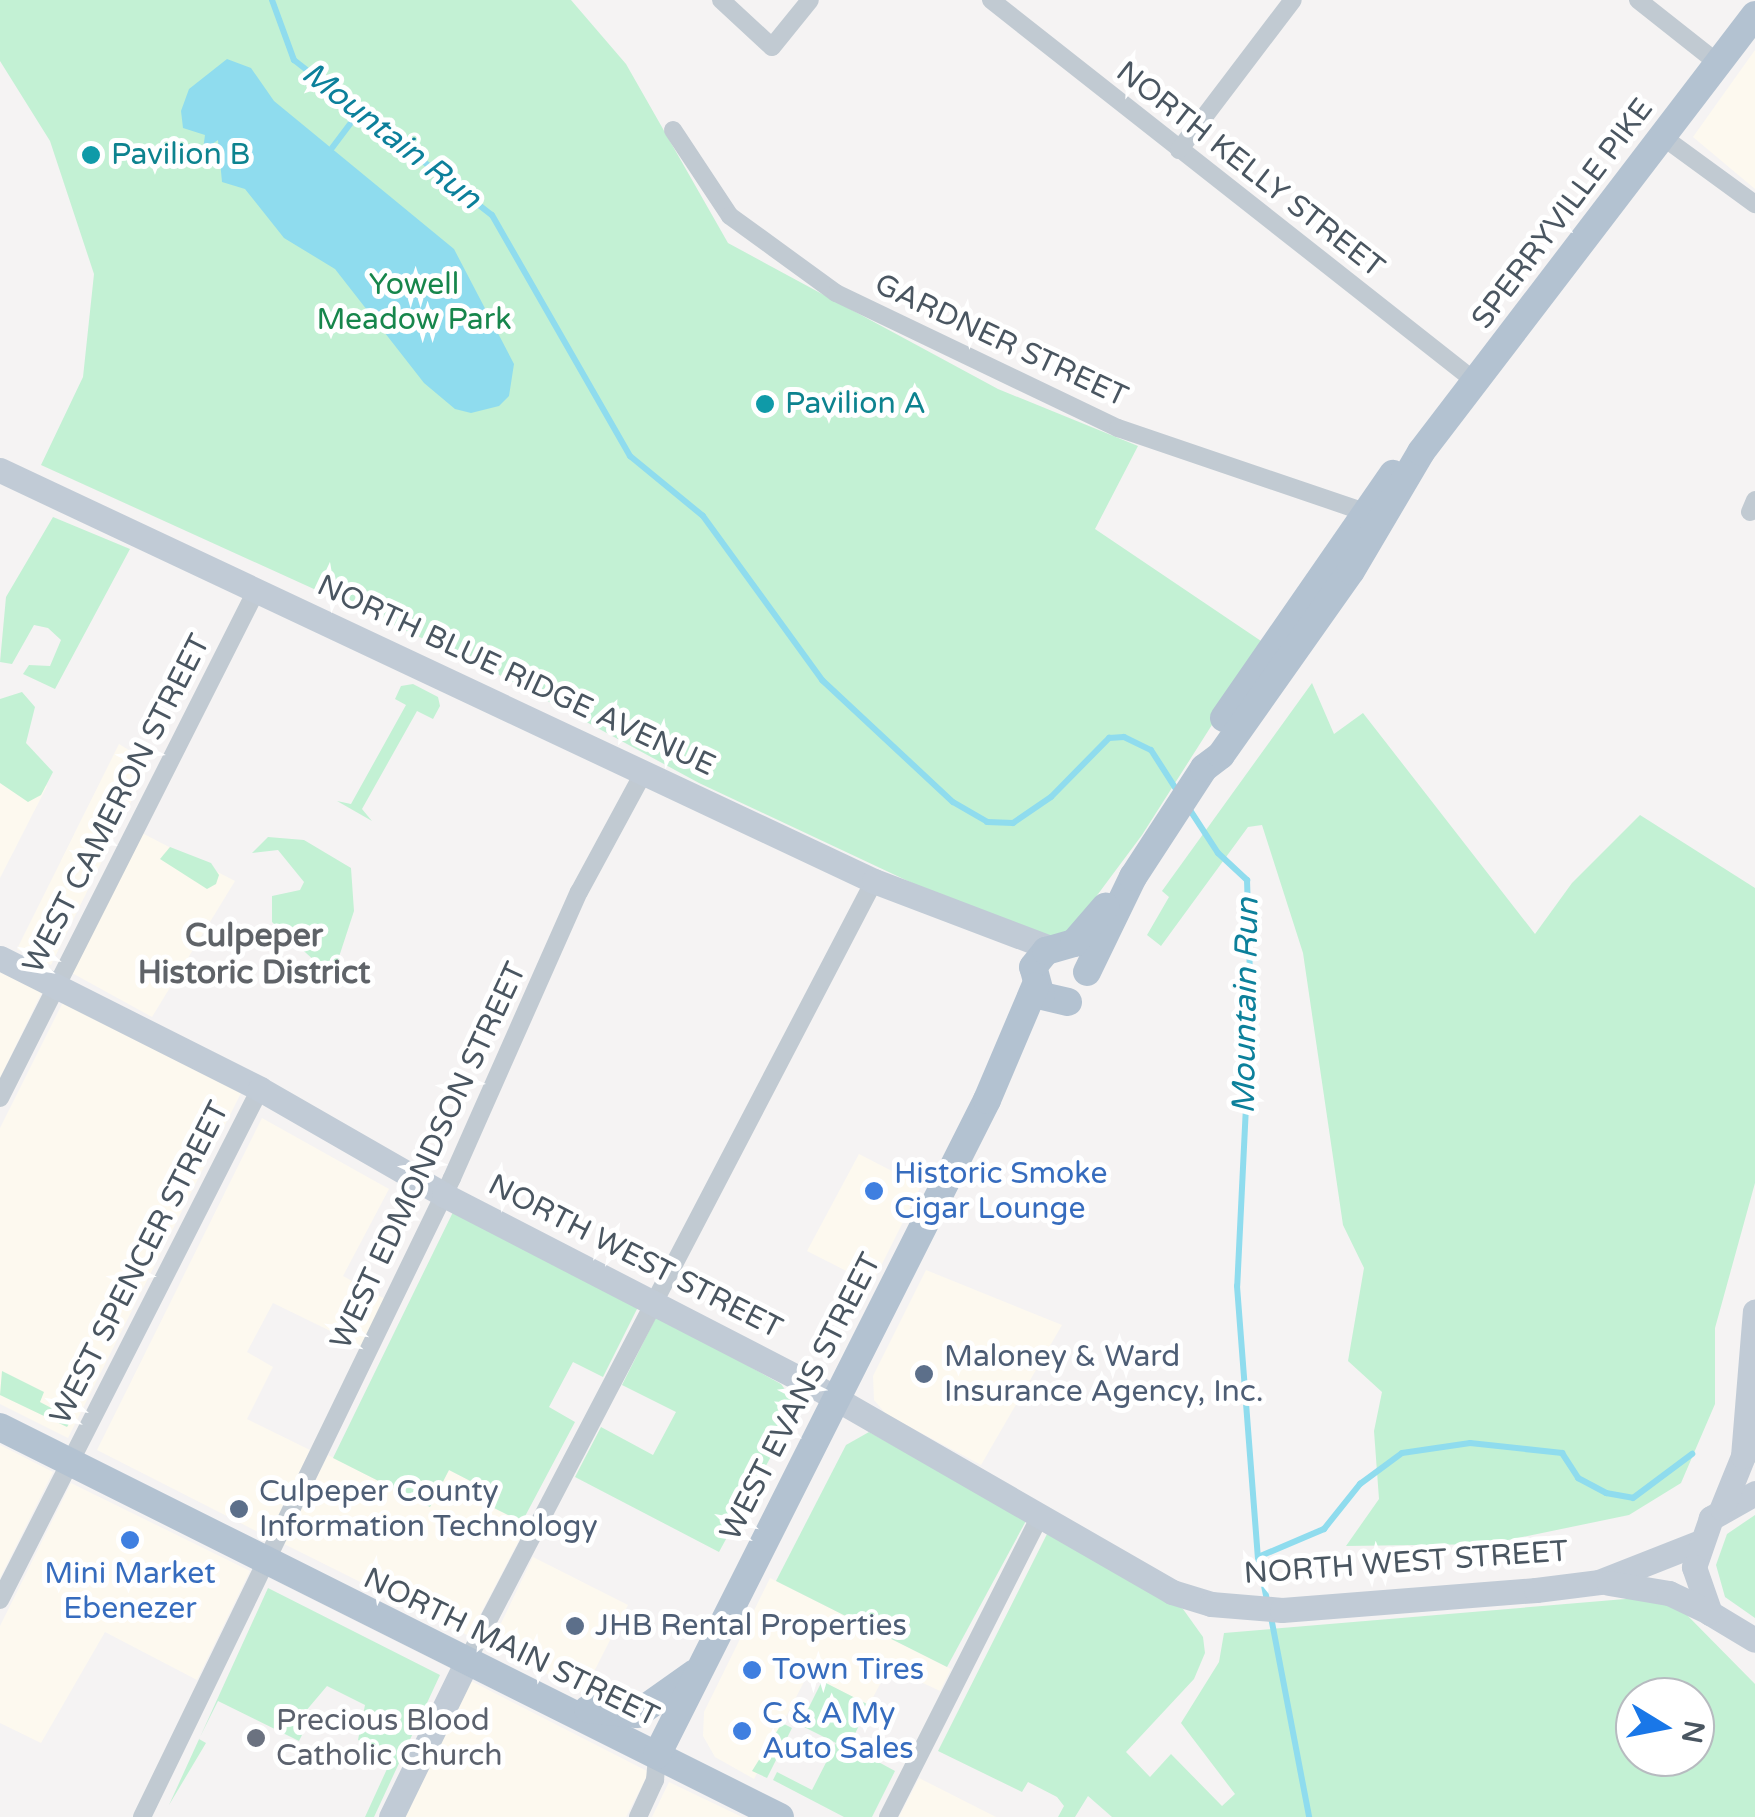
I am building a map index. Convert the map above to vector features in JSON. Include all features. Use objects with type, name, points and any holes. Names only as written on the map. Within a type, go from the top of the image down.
[{"type":"main road","name":"SPERRYVILLE PIKE","points":[[1204,768],[1203,750],[1365,512],[1421,452],[1476,382],[1755,15]]},
{"type":"main road","name":"SPERRYVILLE PIKE","points":[[1087,972],[1134,876],[1204,768],[1220,754],[1352,570],[1421,452]]},
{"type":"main road","name":"SPERRYVILLE PIKE","points":[[1056,948],[1074,943],[1134,876]]},
{"type":"main road","points":[[1056,948],[1078,956],[1087,972],[1083,990],[1068,1002],[1050,1002],[1034,979],[1056,948]]},
{"type":"main road","name":"WEST EVANS STREET","points":[[656,1755],[1002,1066],[1034,979]]},
{"type":"main road","name":"WEST EVANS STREET","points":[[1002,1066],[1068,1002]]},
{"type":"main road","name":"NORTH MAIN STREET","points":[[0,1427],[265,1564],[780,1817]]},
{"type":"main road","points":[[542,1698],[630,1716],[700,1669]]},
{"type":"street","points":[[722,0],[772,47],[810,0]]},
{"type":"street","name":"NORTH KELLY STREET","points":[[992,0],[1476,382]]},
{"type":"street","points":[[1179,150],[1293,0]]},
{"type":"street","points":[[1638,0],[1719,64]]},
{"type":"street","name":"GARDNER STREET","points":[[674,130],[730,216],[836,293],[1118,428],[1365,512]]},
{"type":"street","points":[[1663,137],[1755,204]]},
{"type":"street","name":"NORTH BLUE RIDGE AVENUE","points":[[0,470],[874,881],[955,916],[1056,948]]},
{"type":"street","name":"WEST CAMERON STREET","points":[[0,1098],[257,588]]},
{"type":"street","name":"WEST EDMONDSON STREET","points":[[142,1817],[444,1195],[579,892],[644,772]]},
{"type":"street","points":[[392,1817],[467,1661],[874,881]]},
{"type":"street","name":"NORTH BLUE RIDGE AVENUE","points":[[955,916],[1034,979]]},
{"type":"street","name":"NORTH WEST STREET","points":[[0,958],[260,1089],[444,1195],[655,1300],[836,1398],[1172,1592],[1247,1609],[1300,1608],[1599,1582],[1669,1593],[1755,1640]]},
{"type":"street","name":"WEST SPENCER STREET","points":[[0,1600],[260,1089]]},
{"type":"street","points":[[1755,1311],[1743,1456],[1722,1508],[1698,1543],[1696,1580],[1717,1620],[1755,1663]]},
{"type":"street","points":[[1722,1508],[1755,1493]]},
{"type":"street","points":[[888,1817],[1039,1518]]},
{"type":"street","name":"NORTH WEST STREET","points":[[1599,1582],[1698,1543]]},
{"type":"street","points":[[638,1817],[655,1780],[656,1755]]},
{"type":"shaded area","points":[[1755,50],[1755,189],[1693,137]]},
{"type":"shaded area","points":[[119,744],[150,763],[51,965],[17,949]]},
{"type":"shaded area","points":[[0,762],[47,786],[0,878]]},
{"type":"shaded area","points":[[142,833],[235,881],[152,1017],[72,973]]},
{"type":"shaded area","points":[[0,969],[43,990],[0,1078]]},
{"type":"shaded area","points":[[64,1000],[241,1093],[68,1438],[0,1404],[0,1128]]},
{"type":"shaded area","points":[[262,1118],[389,1189],[343,1276],[385,1299],[361,1346],[273,1303],[247,1352],[273,1367],[247,1419],[310,1450],[268,1537],[97,1450]]},
{"type":"shaded area","points":[[859,1154],[921,1186],[872,1284],[807,1251]]},
{"type":"shaded area","points":[[926,1270],[1062,1325],[981,1465],[886,1414],[874,1400],[873,1376]]},
{"type":"shaded area","points":[[0,1445],[53,1472],[0,1578]]},
{"type":"shaded area","points":[[328,1455],[429,1507],[449,1470],[480,1486],[475,1498],[527,1525],[469,1636],[284,1544]]},
{"type":"shaded area","points":[[71,1483],[250,1571],[197,1680],[105,1632],[41,1743],[0,1723],[0,1626]]},
{"type":"shaded area","points":[[533,1557],[628,1605],[583,1693],[491,1644]]},
{"type":"shaded area","points":[[770,1578],[951,1669],[940,1691],[889,1667],[869,1705],[808,1674],[754,1779],[715,1757],[703,1736],[704,1712]]},
{"type":"shaded area","points":[[469,1680],[649,1772],[626,1817],[402,1817]]},
{"type":"shaded area","points":[[919,1778],[996,1817],[899,1817]]},
{"type":"shaded area","points":[[669,1782],[742,1817],[652,1817]]},
{"type":"green space","name":"Yowell Meadow Park","points":[[0,0],[571,0],[626,64],[728,243],[998,389],[1138,446],[1095,529],[1264,643],[1142,835],[1072,929],[1040,943],[699,783],[481,665],[41,465],[83,377],[94,274],[50,141],[0,61]]},
{"type":"green space","points":[[53,517],[130,549],[55,689],[23,674],[29,665],[50,666],[61,640],[48,628],[34,625],[12,664],[0,662],[6,597]]},
{"type":"green space","points":[[1312,683],[1334,734],[1363,713],[1535,934],[1572,883],[1640,815],[1755,888],[1755,1183],[1715,1328],[1715,1404],[1681,1483],[1629,1515],[1489,1544],[1346,1546],[1379,1499],[1374,1431],[1382,1392],[1348,1361],[1364,1268],[1343,1225],[1303,953],[1262,825],[1248,827],[1161,946],[1147,935],[1169,897],[1162,891]]},
{"type":"green space","points":[[413,684],[438,697],[440,706],[433,719],[417,711],[362,809],[372,821],[337,801],[351,804],[406,705],[395,699],[401,686]]},
{"type":"green space","points":[[22,692],[35,707],[26,743],[53,772],[41,795],[28,802],[0,783],[0,699]]},
{"type":"green space","points":[[268,837],[304,840],[351,868],[354,911],[337,963],[317,963],[272,922],[272,896],[300,890],[304,882],[278,850],[252,853]]},
{"type":"green space","points":[[170,847],[211,863],[219,875],[216,884],[207,889],[160,859]]},
{"type":"green space","points":[[454,1210],[639,1305],[603,1377],[573,1362],[549,1407],[575,1422],[522,1522],[474,1498],[480,1486],[449,1470],[430,1507],[333,1458]]},
{"type":"green space","points":[[657,1315],[781,1384],[798,1407],[719,1552],[575,1477],[601,1427],[653,1455],[676,1412],[622,1385]]},
{"type":"green space","points":[[2,1371],[44,1392],[40,1402],[72,1419],[67,1427],[0,1395]]},
{"type":"green space","points":[[869,1432],[1027,1519],[947,1667],[776,1581],[846,1445]]},
{"type":"green space","points":[[1755,1515],[1755,1618],[1725,1597],[1716,1565],[1727,1534]]},
{"type":"green space","points":[[1048,1532],[1183,1609],[1203,1637],[1205,1653],[1194,1679],[1126,1752],[1150,1777],[1171,1754],[1222,1806],[1235,1794],[1181,1723],[1219,1662],[1224,1633],[1649,1597],[1684,1612],[1755,1684],[1755,1817],[1112,1817],[1088,1796],[1075,1817],[1058,1817],[1064,1806],[1057,1797],[1028,1782],[1022,1792],[938,1751]]},
{"type":"green space","points":[[268,1588],[440,1675],[374,1817],[365,1817],[392,1758],[358,1740],[365,1705],[327,1686],[305,1712],[311,1717],[299,1741],[218,1701],[200,1736]]},
{"type":"green space","points":[[822,1681],[869,1705],[849,1746],[895,1771],[872,1817],[844,1817],[773,1780],[777,1772],[812,1790],[836,1743],[800,1725]]},
{"type":"green space","points":[[782,1723],[792,1728],[767,1778],[752,1771]]},
{"type":"green space","points":[[199,1739],[206,1743],[169,1805]]},
{"type":"water","points":[[227,59],[251,68],[274,101],[454,249],[514,364],[509,396],[499,406],[471,413],[455,409],[424,383],[335,269],[284,238],[245,189],[222,182],[218,140],[203,150],[205,135],[183,128],[181,111],[189,89]]},
{"type":"waterway","name":"Mountain Run","points":[[272,0],[294,60],[492,215],[630,456],[703,516],[822,680],[953,802],[987,822],[1013,823],[1051,797],[1109,738],[1124,737],[1151,750],[1178,792]]},
{"type":"waterway","points":[[332,148],[359,112]]},
{"type":"waterway","name":"Mountain Run","points":[[1188,807],[1218,853],[1247,880],[1251,1004],[1237,1286],[1258,1557],[1267,1600]]},
{"type":"waterway","points":[[1258,1557],[1324,1529],[1360,1484],[1402,1453],[1470,1443],[1562,1453],[1578,1478],[1606,1493],[1633,1498],[1692,1454]]},
{"type":"waterway","name":"Mountain Run","points":[[1271,1617],[1309,1817]]},
{"type":"place","name":"Pavilion B","points":[[91,155]]},
{"type":"place","name":"Pavilion A","points":[[765,404]]},
{"type":"place","name":"Historic Smoke Cigar Lounge","points":[[874,1191]]},
{"type":"place","name":"Maloney & Ward Insurance Agency, Inc.","points":[[924,1374]]},
{"type":"place","name":"Culpeper County Information Technology","points":[[239,1509]]},
{"type":"place","name":"Mini Market Ebenezer","points":[[130,1540]]},
{"type":"place","name":"JHB Rental Properties","points":[[575,1626]]},
{"type":"place","name":"Town Tires","points":[[752,1670]]},
{"type":"place","name":"C & A My Auto Sales","points":[[742,1731]]},
{"type":"place","name":"Precious Blood Catholic Church","points":[[256,1738]]},
{"type":"district","name":"Culpeper Historic District","points":[[254,956]]}]
